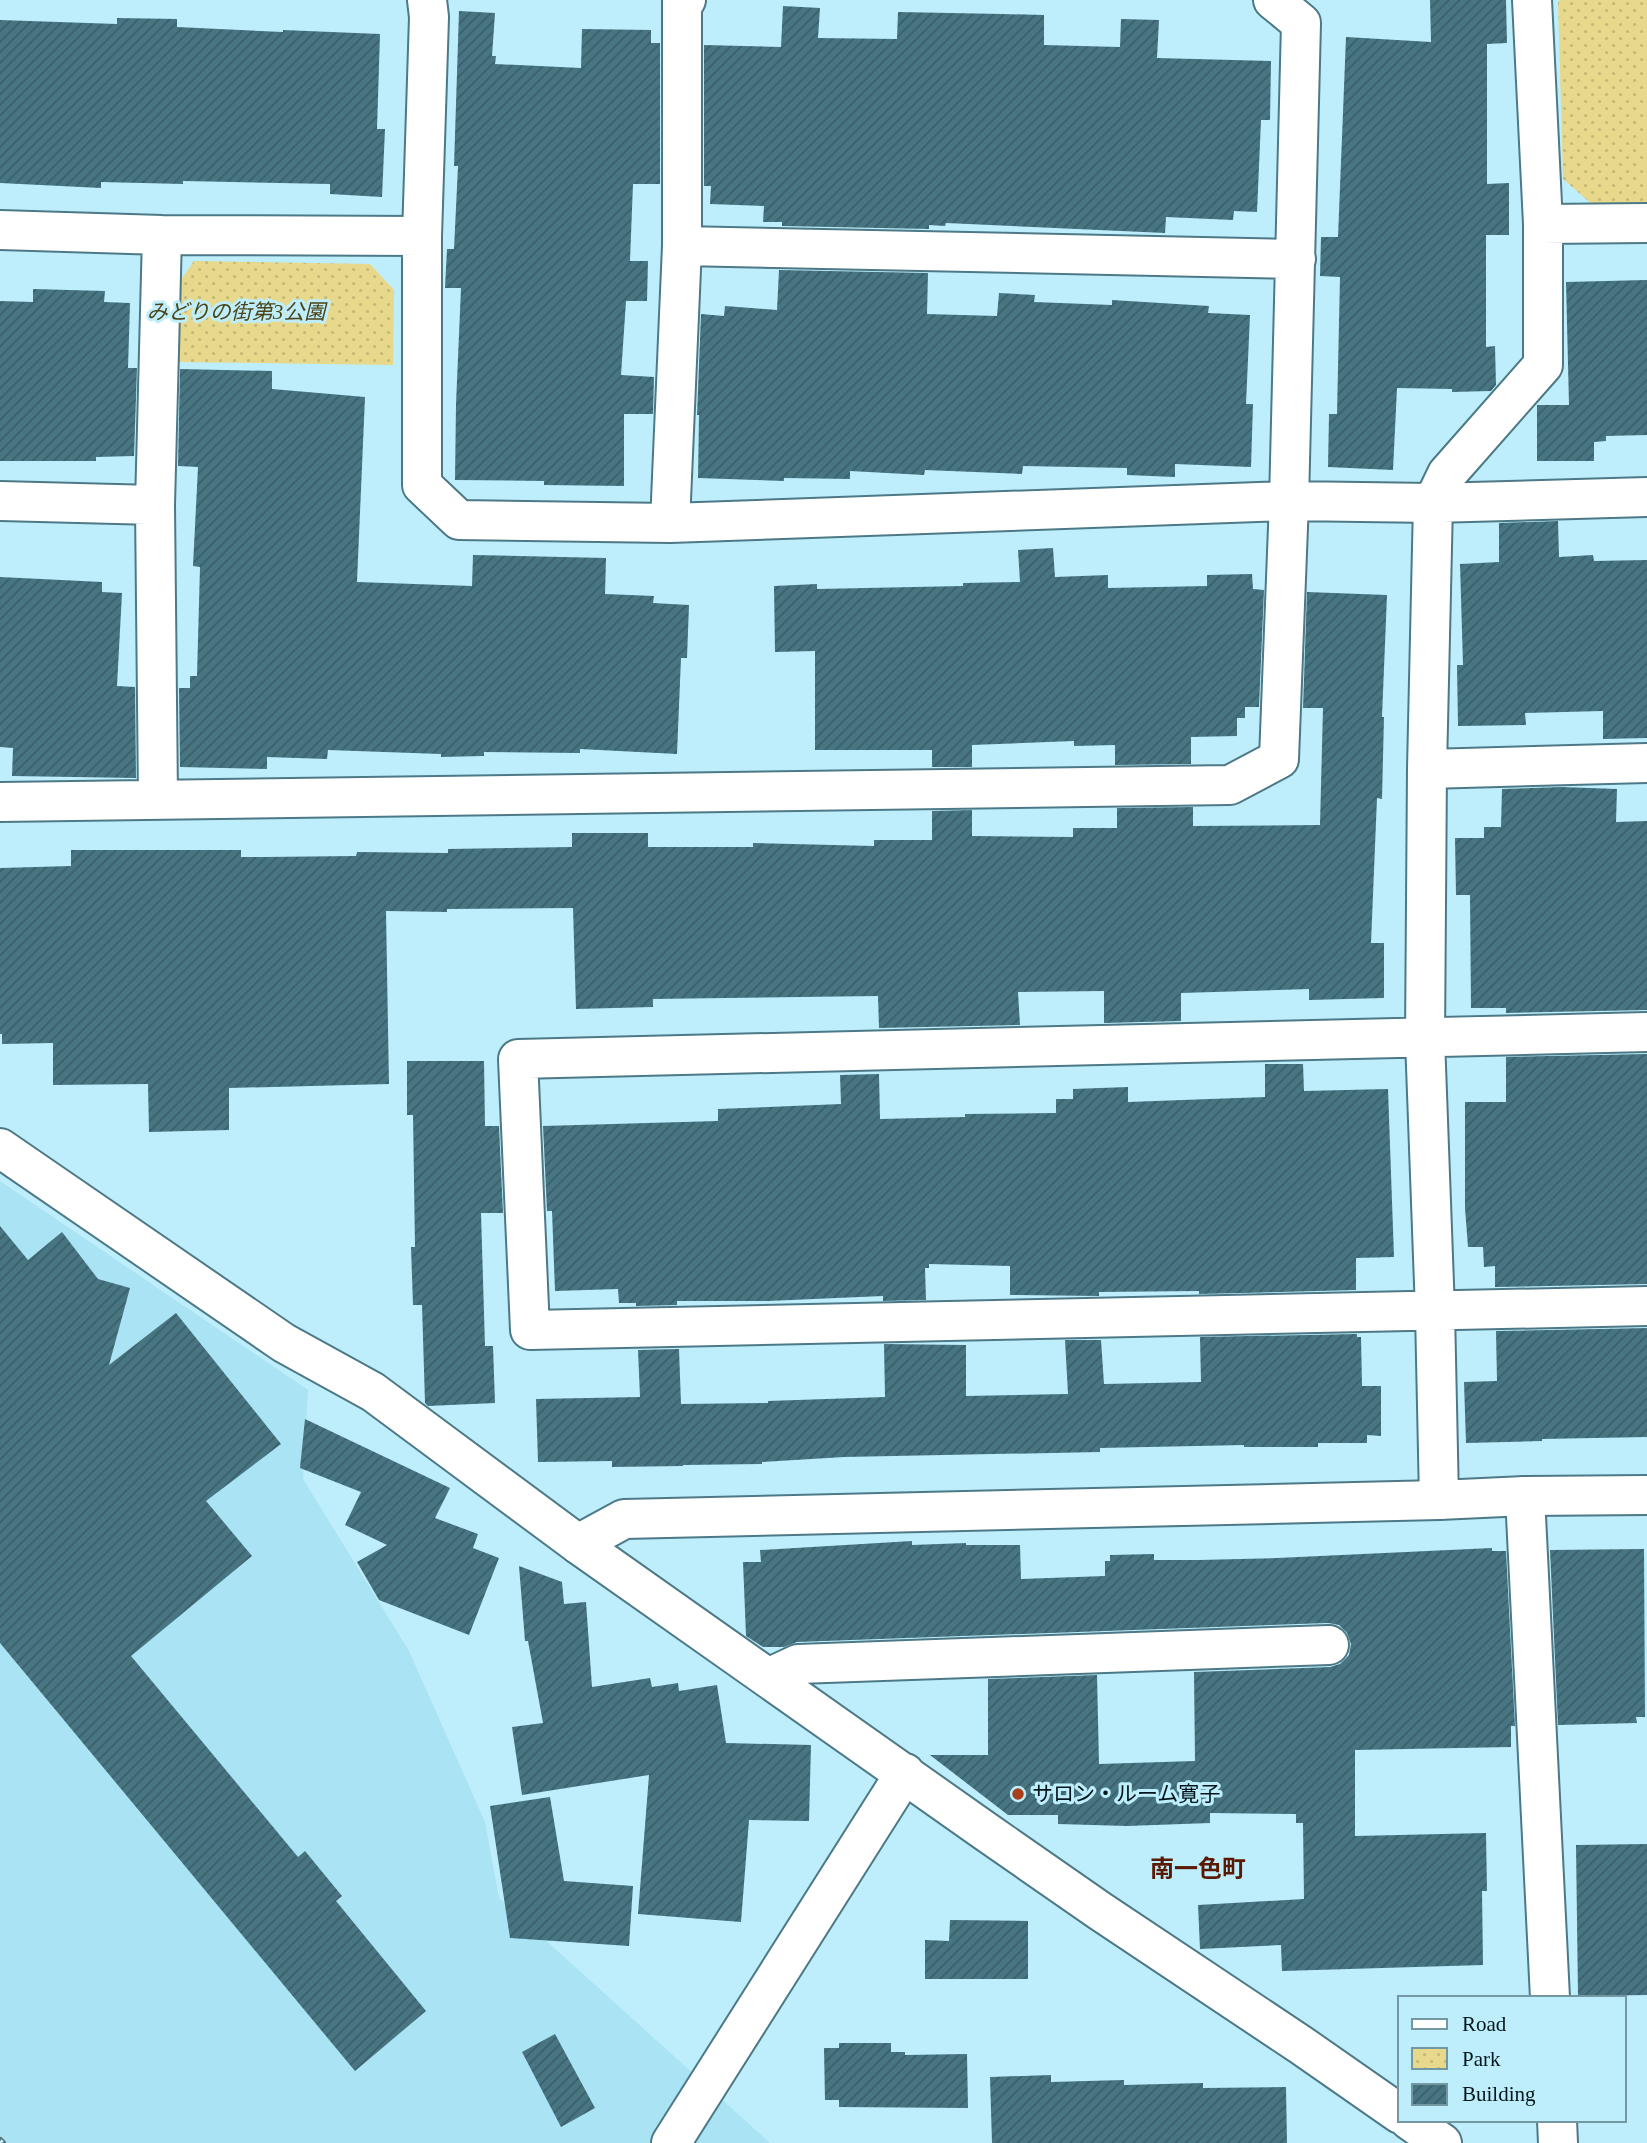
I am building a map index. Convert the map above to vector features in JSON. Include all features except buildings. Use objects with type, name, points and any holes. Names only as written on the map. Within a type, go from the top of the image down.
[{"type":"street","points":[[427,0],[429,17],[422,236],[422,485],[459,520],[670,523],[1289,501],[1433,503],[1647,498]]},
{"type":"street","points":[[670,523],[682,246],[682,1],[685,0]]},
{"type":"street","points":[[0,802],[1230,785],[1279,759],[1289,501],[1301,23],[1273,0]]},
{"type":"street","points":[[1439,1500],[1425,1039],[1433,503],[1447,474],[1543,365],[1543,225],[1532,0]]},
{"type":"street","points":[[1543,225],[1647,223]]},
{"type":"street","points":[[0,230],[162,235],[422,236]]},
{"type":"street","points":[[158,799],[155,505],[162,235]]},
{"type":"street","points":[[682,246],[1296,259]]},
{"type":"street","points":[[0,501],[155,505]]},
{"type":"street","points":[[1427,769],[1647,763]]},
{"type":"street","points":[[1647,1032],[518,1059],[530,1330],[1647,1306]]},
{"type":"street","points":[[0,1148],[284,1343],[373,1392],[578,1544],[768,1678],[1100,1911],[1398,2113]]},
{"type":"street","points":[[578,1544],[624,1519],[1647,1495]]},
{"type":"street","points":[[1525,1496],[1550,1996]]},
{"type":"street","points":[[768,1678],[798,1664],[1329,1645]]},
{"type":"street","points":[[671,2143],[905,1773]]},
{"type":"street","points":[[1412,2122],[1442,2143]]},
{"type":"street","points":[[1556,2122],[1558,2143]]},
{"type":"shaded area","points":[[0,1181],[308,1390],[303,1479],[409,1651],[485,1822],[499,1898],[770,2143],[0,2143]]},
{"type":"green space","points":[[1560,0],[1647,0],[1647,205],[1594,206],[1563,179]]},
{"type":"green space","name":"みどりの街第3公園","points":[[194,261],[370,264],[394,290],[393,365],[175,362],[175,288]]},
{"type":"place","name":"サロン・ルーム寛子","points":[[1018,1794]]},
{"type":"district","name":"南一色町","points":[[1198,1869]]}]
